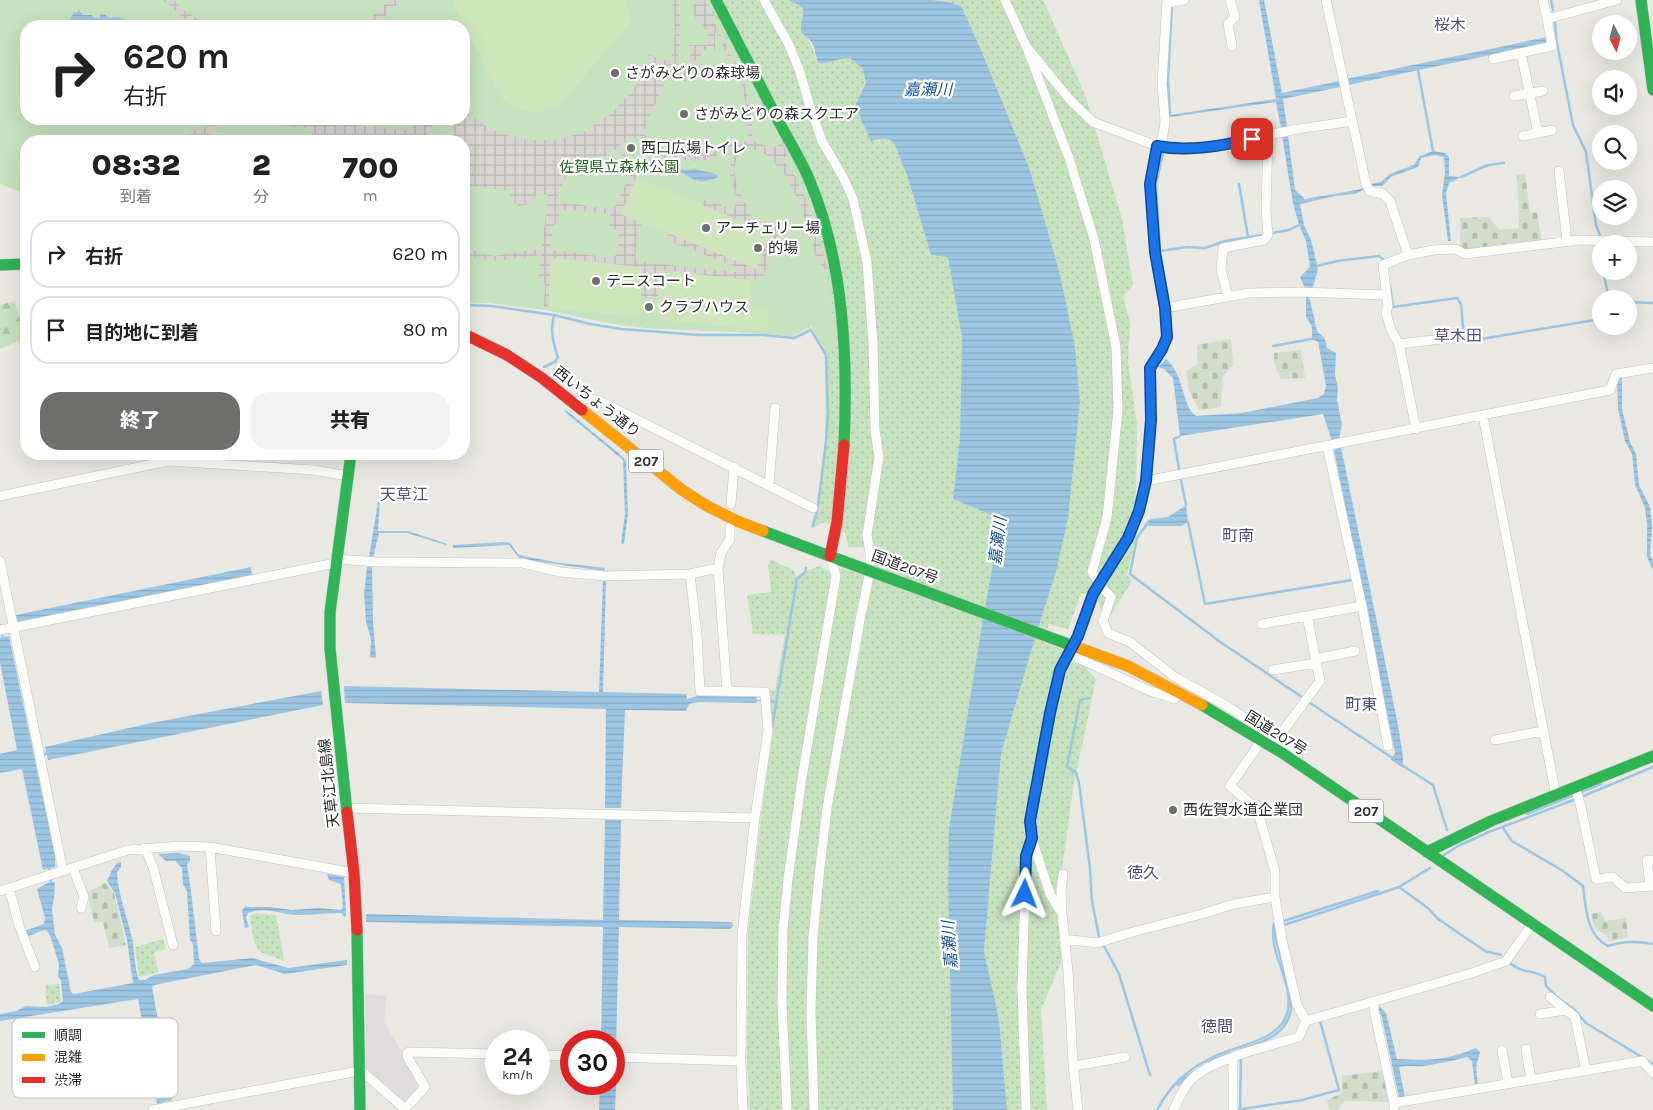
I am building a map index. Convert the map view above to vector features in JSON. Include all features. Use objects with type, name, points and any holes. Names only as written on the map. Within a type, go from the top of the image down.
[{"type":"main road","points":[[1641,0],[1649,18],[1653,86]]},
{"type":"main road","points":[[719,1],[809,179],[820,206],[830,243],[845,344],[846,404],[841,478],[834,543],[830,556]]},
{"type":"main road","points":[[1,266],[20,264]]},
{"type":"main road","name":"西いちょう通り","points":[[470,337],[507,355],[542,378],[682,490],[707,506],[736,521],[843,561]]},
{"type":"main road","name":"天草江北島線","points":[[350,460],[330,612],[330,649],[354,873],[358,939],[360,1110]]},
{"type":"main road","name":"国道207号","points":[[843,561],[1069,648],[1128,666],[1202,705],[1297,763],[1653,1006]]},
{"type":"main road","points":[[1427,852],[1482,824],[1653,756]]},
{"type":"street","points":[[764,0],[797,63],[822,141],[854,199],[867,262],[873,343],[875,430],[879,457],[867,535],[870,571],[827,808],[813,936],[811,1012],[814,1110]]},
{"type":"street","points":[[1005,0],[1026,46],[1069,158],[1094,239],[1116,347],[1118,410],[1107,518],[1092,572],[1110,597],[1103,621],[1108,633],[1130,642],[1175,677],[1227,706],[1298,753],[1297,763]]},
{"type":"street","points":[[1062,914],[1050,894],[1032,838],[1030,821],[1060,670],[1093,594],[1128,538],[1139,511],[1146,481],[1151,420],[1150,368],[1167,337],[1165,308],[1155,252],[1150,184],[1165,122],[1162,84],[1167,1],[1184,0]]},
{"type":"street","points":[[1230,0],[1235,17],[1228,24],[1232,46]]},
{"type":"street","points":[[1326,0],[1366,184],[1370,191],[1383,194],[1390,201],[1408,254]]},
{"type":"street","points":[[1493,59],[1552,46],[1543,0]]},
{"type":"street","points":[[1547,18],[1617,0]]},
{"type":"street","points":[[1026,46],[1070,100],[1093,122],[1159,146],[1218,146],[1268,135],[1352,121]]},
{"type":"street","points":[[1521,53],[1538,133]]},
{"type":"street","points":[[1514,96],[1544,90]]},
{"type":"street","points":[[1523,136],[1552,130]]},
{"type":"street","points":[[1228,297],[1221,269],[1223,248],[1264,240],[1268,235],[1266,211],[1268,135]]},
{"type":"street","points":[[1559,172],[1568,242]]},
{"type":"street","points":[[1416,429],[1398,344],[1386,313],[1388,306],[1383,266],[1408,254],[1434,250],[1454,249],[1466,254],[1592,240],[1653,242]]},
{"type":"street","points":[[1165,308],[1249,293],[1300,292],[1386,295]]},
{"type":"street","points":[[1398,344],[1450,338]]},
{"type":"street","points":[[1146,481],[1610,390],[1616,374],[1653,368]]},
{"type":"street","points":[[575,403],[580,399],[586,398],[600,401],[813,508]]},
{"type":"street","points":[[769,486],[775,408]]},
{"type":"street","points":[[1482,416],[1556,796]]},
{"type":"street","points":[[1327,445],[1362,606],[1388,746]]},
{"type":"street","points":[[0,496],[168,461],[313,470],[348,476]]},
{"type":"street","points":[[731,504],[734,467]]},
{"type":"street","points":[[727,691],[718,568],[721,553],[730,539],[730,527]]},
{"type":"street","points":[[787,1110],[782,1004],[783,929],[802,778],[836,576],[830,556]]},
{"type":"street","points":[[0,561],[6,629],[39,755],[54,873]]},
{"type":"street","points":[[6,629],[336,561],[522,563],[560,572],[605,576],[690,574],[718,568]]},
{"type":"street","points":[[690,574],[700,691],[765,692],[768,731],[755,818],[742,935],[741,1061],[743,1110]]},
{"type":"street","points":[[1262,624],[1362,606]]},
{"type":"street","points":[[1277,739],[1320,681],[1307,616]]},
{"type":"street","points":[[1069,648],[1150,691],[1161,696],[1167,695],[1200,712],[1271,755],[1280,752]]},
{"type":"street","points":[[1273,670],[1355,652]]},
{"type":"street","points":[[1495,740],[1543,731]]},
{"type":"street","points":[[1256,747],[1230,786],[1257,809],[1274,871],[1278,919],[1297,1004],[1306,1021]]},
{"type":"street","points":[[1574,788],[1580,803],[1596,879],[1613,876],[1625,888],[1651,886],[1647,860],[1653,860]]},
{"type":"street","points":[[347,808],[755,818]]},
{"type":"street","points":[[1026,1110],[1022,989],[1026,856],[1032,838]]},
{"type":"street","points":[[35,967],[4,889],[128,850],[180,846],[210,847],[354,873]]},
{"type":"street","points":[[210,847],[216,931]]},
{"type":"street","points":[[145,848],[153,867],[173,945]]},
{"type":"street","points":[[73,868],[84,898],[80,908]]},
{"type":"street","points":[[1063,874],[1061,892],[1062,914],[1078,1110]]},
{"type":"street","points":[[1064,940],[1097,943],[1234,904],[1275,897]]},
{"type":"street","points":[[1306,1021],[1374,1005],[1506,961],[1533,924]]},
{"type":"street","points":[[1550,997],[1575,1017],[1586,1071]]},
{"type":"street","points":[[1374,1005],[1399,1104],[1508,1083],[1642,1061],[1653,1073]]},
{"type":"street","points":[[1540,1014],[1566,1010]]},
{"type":"street","points":[[1172,1110],[1191,1080],[1212,1066],[1299,1037],[1306,1021]]},
{"type":"street","points":[[1526,1049],[1531,1080]]},
{"type":"street","points":[[1502,1050],[1508,1083]]},
{"type":"street","points":[[154,1110],[353,1072],[364,1073],[405,1109],[425,1087],[408,1058],[407,1054],[409,1052],[485,1054]]},
{"type":"street","points":[[1233,1108],[1239,1056]]},
{"type":"street","points":[[1074,1066],[1125,1057]]},
{"type":"street","points":[[625,1058],[741,1061]]},
{"type":"shaded area","points":[[163,0],[174,0],[199,20],[186,20]]},
{"type":"shaded area","points":[[390,0],[402,0],[380,20],[368,20]]},
{"type":"shaded area","points":[[672,0],[678,0],[680,12],[680,43],[676,70],[684,72],[690,57],[689,45],[708,45],[708,33],[699,19],[696,19],[692,6],[697,3],[695,0],[705,0],[714,16],[712,18],[743,78],[750,104],[753,129],[752,141],[771,149],[782,143],[788,155],[782,159],[795,176],[810,208],[827,271],[817,261],[802,209],[783,172],[767,155],[744,148],[738,151],[734,170],[737,187],[752,217],[776,227],[779,233],[761,279],[751,280],[659,270],[658,297],[641,296],[642,267],[551,258],[548,308],[544,306],[545,283],[538,282],[541,255],[497,261],[480,259],[470,255],[470,249],[494,256],[542,248],[548,195],[536,194],[534,201],[530,204],[519,206],[512,201],[509,191],[470,186],[470,135],[451,135],[454,125],[470,125],[470,115],[490,129],[529,140],[554,140],[591,129],[591,127],[613,112],[633,90],[649,55],[671,62],[675,32]],"holes":[[[716,32],[741,83],[747,110],[748,141],[722,144],[707,153],[700,154],[665,151],[657,147],[643,133],[668,74],[686,82],[695,60],[701,60],[701,50],[715,50]],[[632,138],[638,138],[653,153],[665,158],[698,161],[709,160],[732,147],[735,151],[730,175],[737,199],[734,210],[705,199],[702,205],[771,233],[756,269],[668,233],[666,240],[736,267],[736,272],[641,262],[637,260],[635,257],[638,231],[642,223],[621,214],[636,177],[620,145]],[[617,150],[621,156],[629,177],[615,207],[610,209],[560,202],[558,194],[566,176],[577,168],[601,159]],[[560,209],[610,214],[609,228],[616,230],[619,234],[615,256],[611,258],[553,250],[551,246],[553,225],[559,223]]]},
{"type":"shaded area","points":[[214,125],[211,135],[188,135],[188,130],[197,131]]},
{"type":"shaded area","points":[[281,125],[357,125],[405,130],[411,129],[416,125],[432,125],[427,135],[318,135],[310,134],[310,128]]},
{"type":"shaded area","points":[[366,994],[386,996],[384,1022],[422,1087],[405,1105],[366,1071]]},
{"type":"green space","name":"佐賀県立森林公園","points":[[0,0],[705,0],[737,57],[806,191],[816,221],[824,257],[830,294],[835,350],[826,352],[811,326],[792,336],[647,328],[608,323],[546,310],[470,302],[470,135],[20,135],[20,192],[0,184]]},
{"type":"green space","points":[[456,0],[625,0],[632,21],[561,103],[545,110],[531,112],[510,105],[503,100],[470,36],[470,20],[462,20],[454,5]]},
{"type":"green space","points":[[705,0],[788,0],[803,9],[801,25],[816,59],[850,58],[863,69],[871,141],[886,139],[894,143],[908,178],[931,254],[948,257],[962,338],[960,438],[953,499],[1001,519],[949,829],[948,885],[953,1110],[750,1110],[747,1060],[748,933],[773,729],[769,690],[775,690],[785,634],[753,634],[747,595],[771,592],[768,565],[770,559],[795,571],[795,577],[820,566],[834,575],[843,568],[873,579],[880,547],[848,547],[846,534],[825,522],[810,529],[817,508],[825,442],[826,352],[812,326],[792,336],[647,328],[609,323],[546,310],[470,302],[827,270],[821,245]]},
{"type":"green space","points":[[932,0],[1043,0],[1086,97],[1122,219],[1133,285],[1123,297],[1130,322],[1128,362],[1137,424],[1137,534],[1127,575],[1132,581],[1110,616],[1102,612],[1097,598],[1081,593],[1068,629],[1049,624],[1043,642],[1064,650],[1064,662],[1082,664],[1096,679],[1073,788],[1061,877],[1061,962],[1041,1010],[1047,1110],[1007,1110],[999,1019],[984,951],[1001,754],[1056,572],[1068,519],[1080,402],[1059,270],[1030,170],[961,6]]},
{"type":"green space","points":[[1525,174],[1530,213],[1537,212],[1541,240],[1465,252],[1460,249],[1460,218],[1489,217],[1499,230],[1519,228],[1517,175]]},
{"type":"green space","name":"アーチェリー場","points":[[636,177],[771,233],[756,270],[620,214]]},
{"type":"green space","name":"テニスコート","points":[[550,258],[642,267],[640,317],[548,308]]},
{"type":"green space","name":"テニスコート","points":[[659,270],[751,280],[750,307],[769,309],[768,331],[657,319]]},
{"type":"green space","points":[[15,301],[20,320],[20,340],[0,349],[0,305]]},
{"type":"green space","points":[[1231,339],[1233,365],[1223,376],[1221,407],[1199,410],[1189,391],[1186,371],[1198,364],[1197,345]]},
{"type":"green space","points":[[1301,350],[1305,378],[1281,379],[1274,363],[1274,353]]},
{"type":"green space","points":[[105,883],[114,893],[126,945],[109,948],[103,922],[94,922],[87,893]]},
{"type":"green space","points":[[1601,912],[1605,921],[1626,918],[1628,937],[1609,942],[1607,935],[1595,929],[1591,914]]},
{"type":"green space","points":[[255,913],[276,915],[284,961],[260,952],[254,942],[250,916]]},
{"type":"green space","points":[[163,939],[166,949],[154,952],[158,972],[139,977],[135,947]]},
{"type":"green space","points":[[59,984],[61,1002],[47,1005],[45,985]]},
{"type":"green space","points":[[1383,1071],[1389,1102],[1344,1101],[1338,1110],[1329,1110],[1327,1100],[1342,1093],[1342,1076]]},
{"type":"water","name":"嘉瀬川","points":[[788,0],[932,0],[961,6],[1030,170],[1059,270],[1075,347],[1080,402],[1068,519],[1056,572],[1001,754],[984,951],[999,1019],[1007,1110],[953,1110],[948,885],[949,829],[1001,519],[953,499],[960,438],[962,338],[948,257],[931,255],[908,178],[894,143],[886,139],[871,141],[855,106],[866,83],[863,69],[850,58],[819,63],[812,43],[801,30],[803,9]]},
{"type":"water","points":[[1259,0],[1264,0],[1282,93],[1339,81],[1340,87],[1283,99],[1287,127],[1281,128],[1276,102],[1170,117],[1170,115],[1276,99]]},
{"type":"water","points":[[78,9],[83,15],[92,15],[93,18],[100,18],[100,15],[104,14],[109,18],[119,17],[123,20],[70,20],[73,13],[78,12]]},
{"type":"water","points":[[1547,37],[1548,43],[1348,85],[1346,79]]},
{"type":"water","points":[[1288,135],[1295,190],[1305,199],[1365,189],[1355,194],[1335,196],[1300,204],[1304,225],[1311,240],[1318,269],[1312,290],[1306,290],[1300,277],[1310,267],[1306,241],[1293,203],[1282,136]]},
{"type":"water","points":[[1433,151],[1445,153],[1449,157],[1449,176],[1461,177],[1449,183],[1446,193],[1451,241],[1448,241],[1442,195],[1445,173],[1444,157],[1435,155],[1421,158],[1418,167],[1391,177],[1382,186],[1372,186],[1371,184],[1381,182],[1390,174],[1414,165],[1420,156]]},
{"type":"water","points":[[638,160],[653,163],[663,162],[685,170],[695,169],[716,174],[718,177],[697,181],[677,171],[670,170],[644,174],[637,169]]},
{"type":"water","points":[[1306,296],[1309,296],[1317,331],[1325,339],[1327,348],[1336,353],[1337,400],[1342,424],[1339,440],[1332,441],[1323,414],[1180,436],[1173,378],[1164,369],[1158,367],[1166,359],[1177,373],[1188,406],[1196,416],[1242,413],[1318,398],[1324,394],[1326,385],[1318,342],[1312,339],[1312,326],[1306,317]]},
{"type":"water","points":[[1617,378],[1622,378],[1622,409],[1630,442],[1636,454],[1639,485],[1650,507],[1652,528],[1650,555],[1653,561],[1653,570],[1647,557],[1645,508],[1635,484],[1632,454],[1625,441],[1618,408]]},
{"type":"water","points":[[566,410],[622,456],[626,462],[628,514],[624,544],[621,543],[625,514],[623,460],[565,412]]},
{"type":"water","points":[[1341,447],[1398,725],[1403,768],[1391,760],[1395,753],[1334,450]]},
{"type":"water","points":[[379,496],[378,531],[408,531],[447,544],[407,533],[379,533],[373,558],[369,557]]},
{"type":"water","points":[[1186,505],[1188,522],[1182,526],[1148,526],[1150,519],[1168,517]]},
{"type":"water","points":[[510,543],[518,554],[523,556],[560,563],[605,568],[605,571],[520,559],[509,545],[453,548],[453,545]]},
{"type":"water","points":[[251,567],[252,575],[18,623],[16,615]]},
{"type":"water","points":[[367,567],[372,567],[376,658],[370,657],[371,639],[366,622],[364,593]]},
{"type":"water","points":[[603,580],[606,580],[603,692],[686,694],[687,699],[698,696],[756,697],[757,700],[761,700],[756,703],[698,702],[689,704],[686,711],[625,710],[621,808],[605,808],[606,709],[345,703],[344,686],[599,692]]},
{"type":"water","points":[[9,636],[55,856],[55,867],[43,870],[22,769],[0,773],[0,754],[17,750],[0,662],[0,638]]},
{"type":"water","points":[[321,691],[323,705],[48,760],[45,747],[151,723]]},
{"type":"water","points":[[605,820],[621,820],[619,920],[732,922],[733,926],[730,929],[619,927],[616,1030],[601,1030],[603,927],[366,922],[366,914],[603,920]]},
{"type":"water","points":[[178,853],[190,856],[190,861],[187,864],[199,959],[202,963],[252,958],[288,968],[347,960],[347,965],[285,974],[256,965],[154,985],[152,987],[157,1018],[141,1018],[138,999],[0,1021],[0,1014],[16,1011],[26,1006],[46,1007],[63,1001],[61,980],[58,977],[59,964],[50,935],[46,930],[25,936],[24,931],[44,924],[45,918],[37,889],[49,882],[55,882],[52,909],[55,935],[62,948],[71,992],[74,994],[133,983],[127,940],[115,893],[107,881],[117,863],[121,862],[121,867],[117,872],[118,881],[132,938],[139,980],[145,980],[154,975],[188,969],[194,964],[193,944],[190,940],[187,891],[183,884],[182,868],[175,861],[166,861],[158,854]]},
{"type":"water","points":[[327,874],[344,877],[345,917],[341,913],[291,915],[262,910],[248,913],[246,917],[249,927],[245,928],[242,911],[245,906],[291,910],[343,909],[341,884],[329,880]]},
{"type":"water","points":[[1379,1006],[1386,1013],[1397,1059],[1437,1059],[1476,1048],[1480,1052],[1476,1067],[1478,1085],[1475,1085],[1472,1061],[1467,1057],[1429,1065],[1402,1066],[1399,1067],[1405,1097],[1399,1097]]},
{"type":"water","points":[[600,1095],[616,1095],[615,1110],[599,1110]]},
{"type":"water","points":[[156,1098],[172,1098],[172,1100],[157,1104]]},
{"type":"waterway","points":[[1551,0],[1553,10]]},
{"type":"waterway","points":[[1170,115],[1168,79],[1172,6]]},
{"type":"waterway","points":[[1555,21],[1556,38],[1573,125],[1586,152],[1596,225],[1600,235]]},
{"type":"waterway","points":[[1418,70],[1433,151]]},
{"type":"waterway","points":[[1163,153],[1156,184],[1160,251],[1187,247],[1205,248],[1225,241],[1262,235]]},
{"type":"waterway","points":[[1461,177],[1488,165],[1504,163]]},
{"type":"waterway","points":[[1239,184],[1248,237]]},
{"type":"waterway","points":[[1272,233],[1289,230],[1299,225]]},
{"type":"waterway","points":[[1317,266],[1337,261],[1379,256],[1385,261]]},
{"type":"waterway","points":[[1605,280],[1607,290]]},
{"type":"waterway","points":[[1390,286],[1393,307],[1457,298],[1461,304],[1464,337],[1469,341],[1592,320]]},
{"type":"waterway","points":[[1637,302],[1653,303]]},
{"type":"waterway","points":[[470,305],[491,306],[554,315],[621,329],[700,335],[763,335],[794,338],[811,330],[826,355],[828,415],[818,506],[813,526]]},
{"type":"waterway","points":[[544,367],[555,362],[558,357],[552,326],[554,315]]},
{"type":"waterway","points":[[1273,346],[1312,339]]},
{"type":"waterway","points":[[1179,469],[1174,439],[1180,436]]},
{"type":"waterway","points":[[1181,480],[1186,505]]},
{"type":"waterway","points":[[1149,521],[1137,538],[1130,574],[1219,641],[1302,697]]},
{"type":"waterway","points":[[1188,522],[1205,604],[1352,580]]},
{"type":"waterway","points":[[772,728],[797,579],[805,572],[806,568]]},
{"type":"waterway","points":[[0,625],[3,638]]},
{"type":"waterway","points":[[1089,698],[1080,700],[1067,767],[1076,772],[1079,783],[1090,869],[1092,901],[1099,937]]},
{"type":"waterway","points":[[771,701],[776,702]]},
{"type":"waterway","points":[[1310,703],[1394,759]]},
{"type":"waterway","points":[[34,756],[50,753]]},
{"type":"waterway","points":[[1400,764],[1433,785],[1447,830]]},
{"type":"waterway","points":[[1581,797],[1653,767]]},
{"type":"waterway","points":[[1527,814],[1601,784]]},
{"type":"waterway","points":[[1444,855],[1458,846],[1489,832],[1576,799]]},
{"type":"waterway","points":[[1503,828],[1512,841],[1563,871],[1583,886],[1588,920],[1595,935],[1601,941],[1608,946],[1630,942],[1653,944]]},
{"type":"waterway","points":[[1281,926],[1399,887],[1430,868]]},
{"type":"waterway","points":[[49,869],[51,882]]},
{"type":"waterway","points":[[1399,887],[1429,909],[1438,919],[1485,951],[1501,955]]},
{"type":"waterway","points":[[1157,1110],[1173,1086],[1194,1068],[1211,1058],[1267,1036],[1284,1021],[1289,999],[1274,945],[1274,924],[1378,891]]},
{"type":"waterway","points":[[1276,928],[1275,935],[1285,974]]},
{"type":"waterway","points":[[1104,946],[1119,974],[1150,1075]]},
{"type":"waterway","points":[[1510,963],[1519,969],[1545,977],[1546,986],[1559,999],[1574,1009],[1586,1023],[1653,1064]]},
{"type":"waterway","points":[[1240,1050],[1272,1037],[1284,1026],[1291,1010],[1290,994]]},
{"type":"waterway","points":[[1236,1110],[1302,1100],[1339,1090],[1320,1021],[1322,1021]]},
{"type":"waterway","points":[[1202,1067],[1212,1060],[1230,1053]]},
{"type":"waterway","points":[[1240,1109],[1241,1056]]},
{"type":"waterway","points":[[1178,1085],[1195,1071]]},
{"type":"waterway","points":[[747,1097],[747,1110]]},
{"type":"traffic: fast","points":[[716,0],[802,165],[821,210],[837,276],[841,310],[845,378],[844,445]]},
{"type":"traffic: fast","points":[[1641,0],[1653,90]]},
{"type":"traffic: fast","points":[[0,265],[20,264]]},
{"type":"traffic: fast","points":[[347,812],[330,649],[330,612],[350,460]]},
{"type":"traffic: fast","points":[[763,531],[843,561]]},
{"type":"traffic: fast","points":[[843,561],[1065,643]]},
{"type":"traffic: fast","points":[[1202,705],[1284,754],[1653,1006]]},
{"type":"traffic: fast","points":[[1427,852],[1491,821],[1653,756]]},
{"type":"traffic: fast","points":[[357,930],[360,1110]]},
{"type":"traffic: slow","points":[[582,410],[682,490],[707,506],[763,531]]},
{"type":"traffic: slow","points":[[1065,643],[1128,666],[1202,705]]},
{"type":"traffic: jam","points":[[470,337],[507,355],[542,378],[582,410]]},
{"type":"traffic: jam","points":[[830,556],[837,522],[844,445]]},
{"type":"traffic: jam","points":[[347,812],[354,873],[357,930]]},
{"type":"place","name":"さがみどりの森球場","points":[[615,73]]},
{"type":"place","name":"さがみどりの森スクエア","points":[[684,114]]},
{"type":"place","name":"西口広場トイレ","points":[[631,148]]},
{"type":"place","name":"アーチェリー場","points":[[706,228]]},
{"type":"place","name":"的場","points":[[758,248]]},
{"type":"place","name":"テニスコート","points":[[596,281]]},
{"type":"place","name":"クラブハウス","points":[[649,307]]},
{"type":"place","name":"西佐賀水道企業団","points":[[1173,810]]},
{"type":"district","name":"桜木","points":[[1450,24]]},
{"type":"district","name":"草木田","points":[[1458,335]]},
{"type":"district","name":"天草江","points":[[404,494]]},
{"type":"district","name":"町南","points":[[1238,535]]},
{"type":"district","name":"町東","points":[[1361,704]]},
{"type":"district","name":"徳久","points":[[1143,872]]},
{"type":"district","name":"徳間","points":[[1217,1026]]},
{"type":"route","points":[[1025,894],[1026,856],[1032,838],[1030,821],[1060,670],[1078,636],[1093,594],[1128,538],[1139,511],[1146,481],[1151,420],[1150,368],[1167,337],[1165,308],[1155,252],[1150,184],[1157,146],[1218,146],[1252,139]]}]
